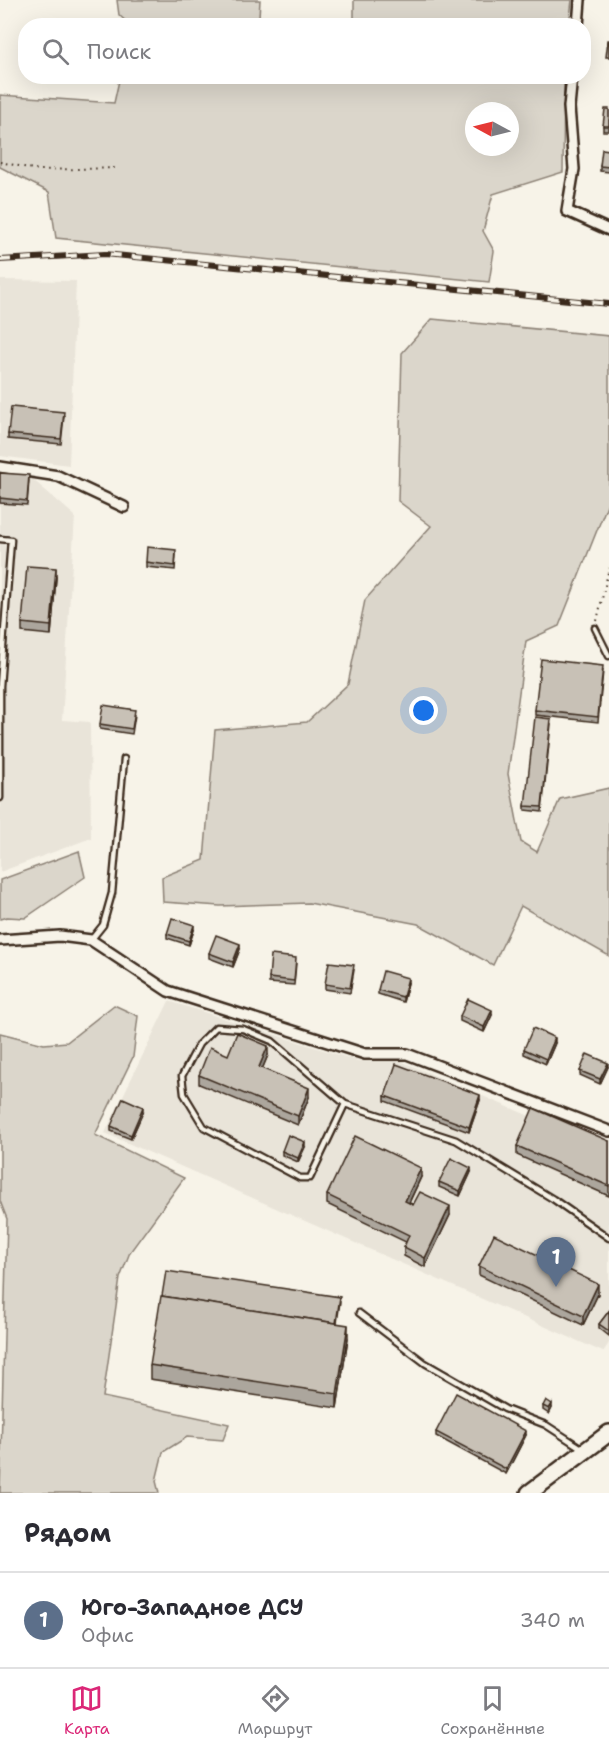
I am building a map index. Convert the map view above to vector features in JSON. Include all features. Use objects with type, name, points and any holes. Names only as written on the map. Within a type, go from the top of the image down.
[{"type":"highway","points":[[529,1493],[609,1432]]},
{"type":"street","points":[[579,18],[580,0]]},
{"type":"street","points":[[572,84],[570,107],[574,169],[567,211],[609,230]]},
{"type":"street","points":[[0,467],[58,476],[124,507]]},
{"type":"street","points":[[0,940],[60,936],[91,940],[168,992],[365,1054],[407,1054],[609,1131]]},
{"type":"lane","points":[[0,539],[11,540],[0,686],[0,798]]},
{"type":"lane","points":[[595,628],[609,656]]},
{"type":"lane","points":[[91,940],[103,925],[112,893],[124,759]]},
{"type":"lane","points":[[345,1104],[310,1178],[300,1178],[204,1127],[184,1094],[182,1076],[199,1044],[216,1027],[243,1029],[272,1041],[345,1104],[456,1140],[553,1199],[609,1238]]},
{"type":"lane","points":[[359,1314],[425,1363],[505,1409],[546,1425],[585,1451]]},
{"type":"path","points":[[0,162],[38,170],[118,168]]},
{"type":"path","points":[[595,628],[609,568]]},
{"type":"shaded area","points":[[117,0],[260,0],[261,18],[122,18],[119,15]]},
{"type":"shaded area","points":[[354,0],[572,0],[570,18],[354,18]]},
{"type":"shaded area","points":[[118,84],[564,84],[563,172],[493,194],[483,231],[494,251],[489,282],[56,238],[49,192],[0,167],[0,95],[114,103]]},
{"type":"shaded area","points":[[0,280],[76,281],[69,465],[0,456]]},
{"type":"shaded area","points":[[432,319],[609,336],[609,500],[559,626],[526,641],[508,774],[521,842],[537,852],[560,799],[609,788],[609,956],[521,906],[493,965],[418,924],[309,903],[220,906],[163,902],[162,877],[204,860],[215,730],[307,722],[348,684],[365,600],[431,526],[398,501],[402,353]]},
{"type":"shaded area","points":[[0,474],[30,477],[75,516],[62,720],[90,722],[91,838],[0,872]]},
{"type":"shaded area","points":[[79,851],[85,877],[25,918],[0,919],[0,880]]},
{"type":"shaded area","points":[[169,1001],[359,1061],[396,1059],[609,1150],[609,1343],[603,1352],[105,1133]]},
{"type":"shaded area","points":[[114,1005],[138,1016],[133,1057],[95,1135],[184,1178],[130,1252],[120,1278],[103,1397],[229,1424],[223,1440],[187,1437],[163,1452],[156,1481],[159,1493],[0,1493],[7,1219],[0,1201],[0,1033],[44,1044],[67,1042]]},
{"type":"building","points":[[608,40],[609,57],[606,57]]},
{"type":"building","points":[[605,109],[609,109],[609,126],[603,126]]},
{"type":"building","points":[[602,149],[609,150],[609,167],[600,166]]},
{"type":"building","points":[[11,407],[64,412],[61,439],[8,434]]},
{"type":"building","points":[[0,473],[29,475],[27,501],[0,498]]},
{"type":"building","points":[[147,547],[176,550],[175,566],[146,562]]},
{"type":"building","points":[[27,566],[56,568],[51,626],[22,623]]},
{"type":"building","points":[[541,659],[603,666],[598,717],[535,710]]},
{"type":"building","points":[[103,705],[135,710],[132,729],[100,724]]},
{"type":"building","points":[[535,717],[551,719],[542,807],[525,806]]},
{"type":"building","points":[[172,918],[194,925],[189,941],[167,934]]},
{"type":"building","points":[[216,935],[240,944],[233,962],[209,953]]},
{"type":"building","points":[[271,955],[296,958],[294,981],[269,978]]},
{"type":"building","points":[[329,962],[354,965],[350,988],[325,984]]},
{"type":"building","points":[[383,971],[408,978],[403,997],[378,990]]},
{"type":"building","points":[[468,999],[492,1010],[484,1027],[460,1016]]},
{"type":"building","points":[[533,1028],[555,1038],[546,1059],[524,1049]]},
{"type":"building","points":[[237,1033],[268,1046],[259,1067],[309,1088],[298,1116],[199,1075],[210,1047],[228,1055]]},
{"type":"building","points":[[587,1054],[608,1063],[600,1079],[580,1071]]},
{"type":"building","points":[[396,1064],[480,1095],[469,1127],[385,1096]]},
{"type":"building","points":[[123,1098],[143,1107],[131,1135],[111,1126]]},
{"type":"building","points":[[533,1108],[609,1141],[609,1186],[517,1146]]},
{"type":"building","points":[[288,1135],[305,1142],[298,1158],[282,1151]]},
{"type":"building","points":[[355,1136],[421,1168],[405,1201],[413,1205],[420,1192],[450,1206],[425,1258],[404,1247],[409,1235],[327,1195]]},
{"type":"building","points":[[451,1158],[471,1168],[460,1191],[439,1182]]},
{"type":"building","points":[[494,1234],[598,1284],[583,1316],[479,1266]]},
{"type":"building","points":[[166,1271],[340,1297],[336,1323],[162,1296]]},
{"type":"building","points":[[161,1296],[348,1325],[337,1394],[150,1365]]},
{"type":"building","points":[[609,1311],[609,1331],[599,1324]]},
{"type":"building","points":[[456,1393],[526,1431],[506,1469],[436,1432]]},
{"type":"building","points":[[546,1400],[552,1404],[549,1409],[543,1406]]},
{"type":"railway","points":[[0,260],[105,254],[609,304]]},
{"type":"place","name":"Юго-Западное ДСУ","points":[[556,1287]]}]
